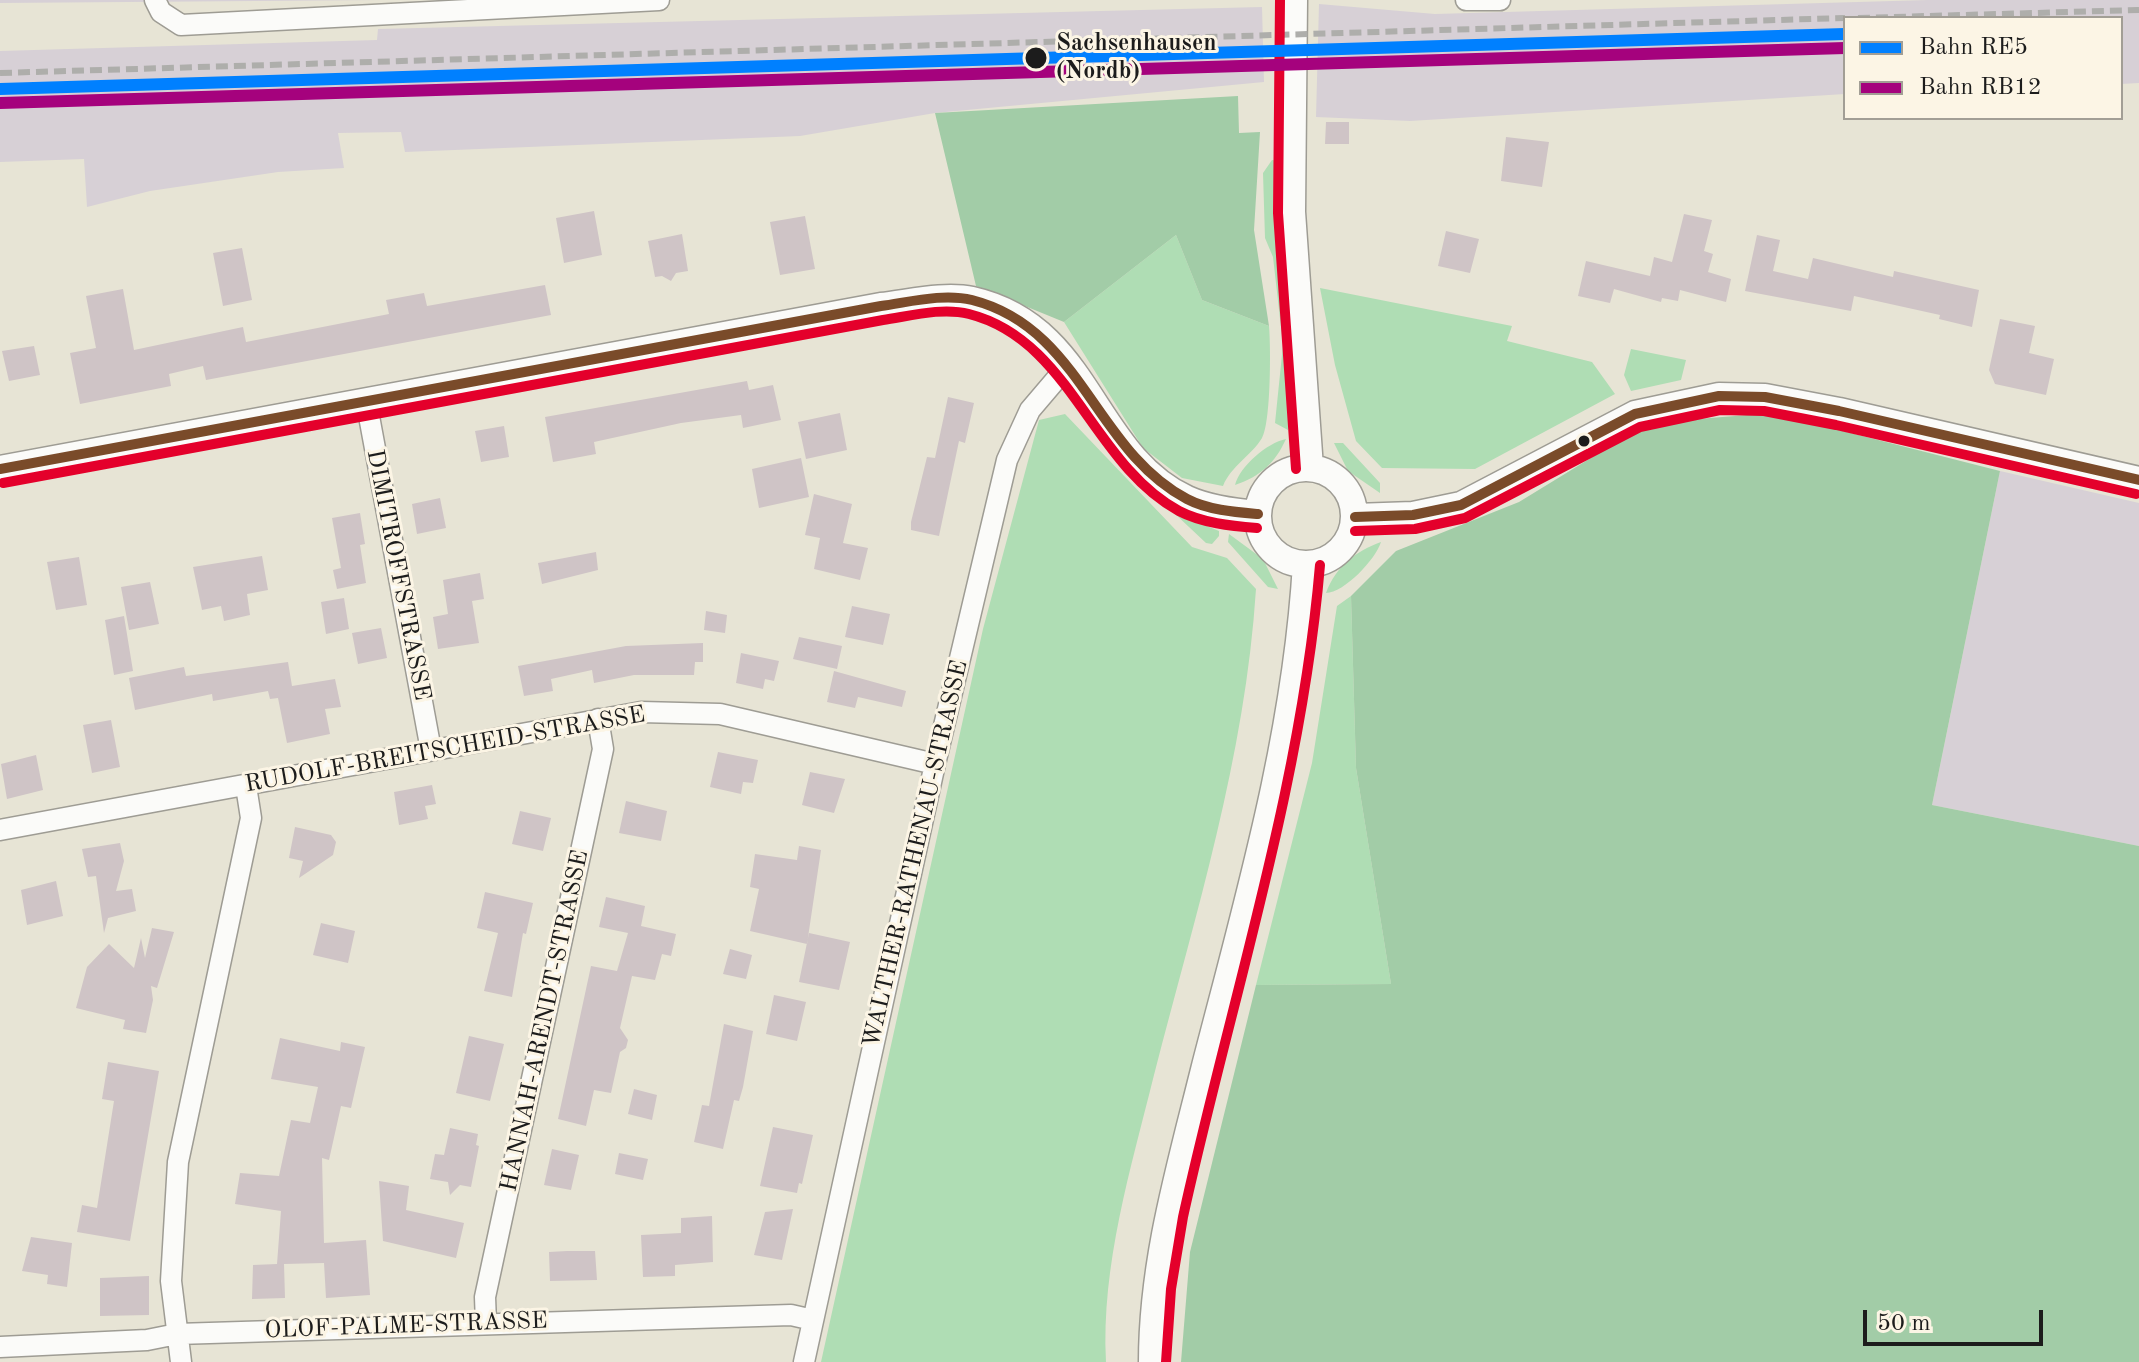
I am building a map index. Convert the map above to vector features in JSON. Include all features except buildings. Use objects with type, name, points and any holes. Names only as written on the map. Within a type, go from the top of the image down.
[{"type":"street","points":[[155,0],[161,12],[181,25],[659,0]]},
{"type":"street","points":[[1294,0],[1292,212],[1310,468]]},
{"type":"street","points":[[1466,0],[1500,0]]},
{"type":"street","points":[[0,469],[922,301],[970,299],[1006,311],[1033,327],[1070,363],[1126,450],[1155,479],[1187,499],[1225,511],[1258,514]]},
{"type":"street","name":"WALTHER-RATHENAU-STRASSE","points":[[804,1362],[935,764],[1007,460],[1030,410],[1070,363]]},
{"type":"street","points":[[1355,517],[1413,515],[1461,505],[1635,414],[1719,396],[1765,397],[1839,411],[2139,480]]},
{"type":"street","name":"DIMITROFFSTRASSE","points":[[366,400],[431,750]]},
{"type":"street","points":[[1297,468],[1310,468],[1337,478],[1353,503],[1355,517],[1345,545],[1334,556],[1306,564],[1290,562],[1266,543],[1258,514],[1266,490],[1274,480],[1297,468]]},
{"type":"street","points":[[1152,1362],[1152,1318],[1166,1221],[1280,771],[1306,564]]},
{"type":"street","name":"RUDOLF-BREITSCHEID-STRASSE","points":[[0,830],[641,712],[720,714],[935,764]]},
{"type":"street","name":"HANNAH-ARENDT-STRASSE","points":[[486,1323],[485,1297],[603,749],[598,719]]},
{"type":"street","points":[[181,1362],[171,1281],[178,1162],[251,818],[246,786]]},
{"type":"street","name":"OLOF-PALME-STRASSE","points":[[0,1347],[147,1340],[177,1334],[486,1323],[791,1315],[813,1320]]},
{"type":"shaded area","points":[[0,0],[382,0],[0,3]]},
{"type":"shaded area","points":[[1928,0],[2139,0],[2139,83],[2123,84],[2123,16],[1843,16],[1843,94],[1410,121],[1316,117],[1319,4],[1435,14]]},
{"type":"shaded area","points":[[1262,7],[1264,82],[935,113],[800,136],[405,152],[401,132],[338,133],[344,168],[278,172],[150,191],[87,207],[84,159],[0,162],[0,51],[377,40],[378,29]]},
{"type":"shaded area","points":[[2000,471],[2139,503],[2139,846],[1932,805]]},
{"type":"green space","points":[[1238,96],[1239,133],[1260,132],[1254,230],[1269,326],[1202,300],[1176,235],[1064,322],[976,286],[935,113]]},
{"type":"green space","points":[[1272,160],[1282,161],[1278,227],[1291,355],[1288,430],[1275,423],[1283,345],[1273,257],[1265,238],[1263,173]]},
{"type":"green space","points":[[1176,235],[1202,300],[1269,326],[1270,384],[1265,430],[1223,486],[1182,478],[1143,448],[1064,322]]},
{"type":"green space","points":[[1320,288],[1512,326],[1507,341],[1592,362],[1615,394],[1475,469],[1382,468],[1356,441],[1335,365]]},
{"type":"green space","points":[[1631,349],[1686,360],[1681,380],[1631,391],[1624,375]]},
{"type":"green space","points":[[1772,413],[2000,471],[1932,805],[2139,846],[2139,1362],[1181,1362],[1190,1252],[1256,985],[1391,984],[1356,768],[1351,596],[1396,551],[1519,502],[1648,423]]},
{"type":"green space","points":[[1065,414],[1192,547],[1227,558],[1256,589],[1250,652],[1230,774],[1127,1181],[1113,1253],[1108,1289],[1106,1362],[821,1362],[983,629],[1039,420]]},
{"type":"green space","points":[[1286,439],[1266,468],[1235,485],[1242,470],[1255,456]]},
{"type":"green space","points":[[1334,443],[1343,443],[1380,483],[1380,493],[1348,471]]},
{"type":"green space","points":[[1173,512],[1219,531],[1219,536],[1212,544],[1206,543]]},
{"type":"green space","points":[[1229,534],[1263,559],[1278,589],[1268,587],[1228,542]]},
{"type":"green space","points":[[1381,542],[1358,574],[1333,592],[1326,593],[1335,575],[1348,561]]},
{"type":"green space","points":[[1351,596],[1356,768],[1391,984],[1256,985],[1312,763],[1337,606]]},
{"type":"railway","points":[[1928,16],[2139,10]]},
{"type":"railway","points":[[0,73],[1843,18]]},
{"type":"rail line","name":"RE5","points":[[0,89],[1843,34]]},
{"type":"rail line","name":"RB12","points":[[0,103],[1843,48]]},
{"type":"transit line","points":[[1280,0],[1278,213],[1296,469]]},
{"type":"transit line","points":[[0,469],[881,306],[950,297],[972,300],[1009,315],[1039,336],[1064,362],[1130,451],[1156,478],[1195,503],[1221,510],[1258,514]]},
{"type":"transit line","points":[[3,483],[883,320],[948,311],[969,314],[1004,328],[1032,349],[1057,375],[1123,464],[1149,490],[1188,515],[1227,525],[1257,528]]},
{"type":"transit line","points":[[1355,517],[1413,515],[1461,505],[1635,414],[1719,396],[1765,397],[1839,411],[2139,480]]},
{"type":"transit line","points":[[1355,531],[1415,529],[1465,518],[1640,427],[1720,410],[1764,411],[1836,425],[2136,494]]},
{"type":"transit line","points":[[1166,1362],[1171,1289],[1183,1217],[1281,812],[1311,648],[1320,565]]},
{"type":"place","name":"Sachsenhausen (Nordb)","points":[[1036,58]]}]
